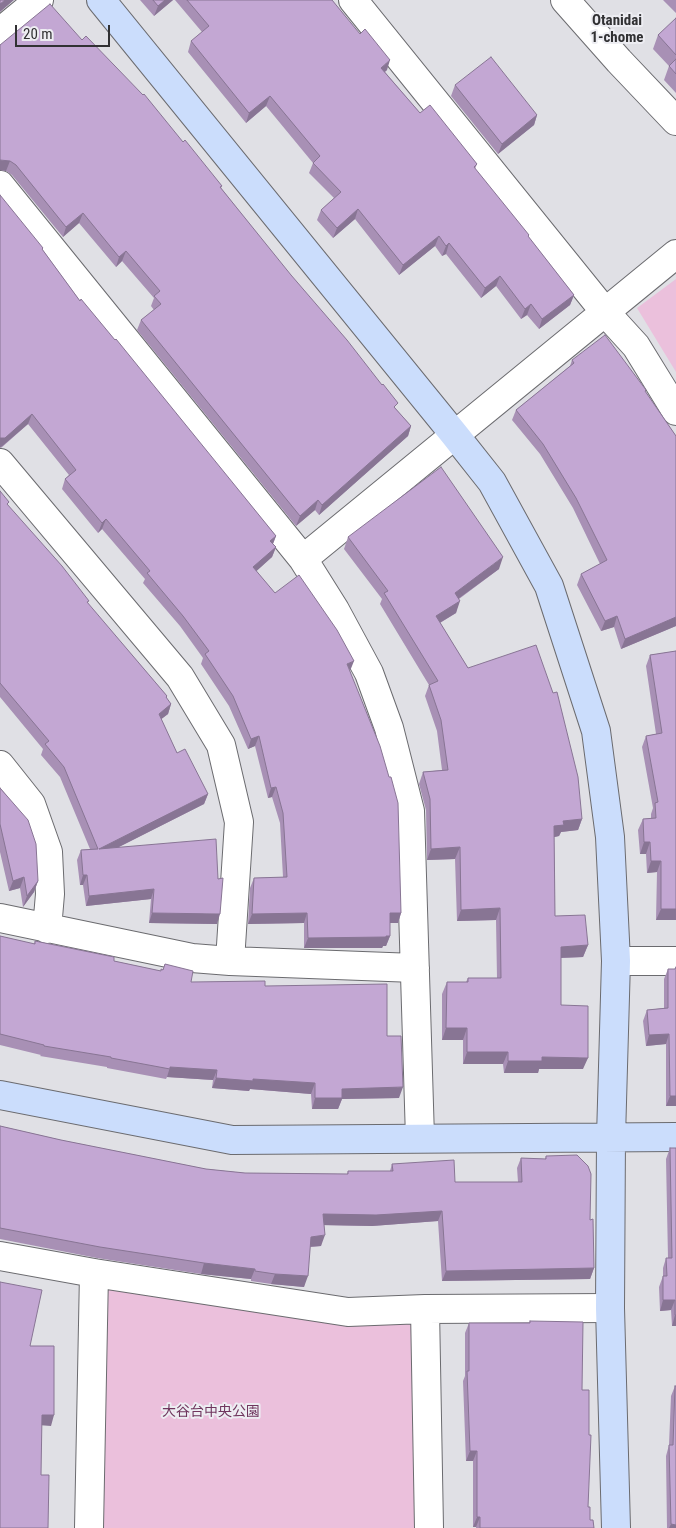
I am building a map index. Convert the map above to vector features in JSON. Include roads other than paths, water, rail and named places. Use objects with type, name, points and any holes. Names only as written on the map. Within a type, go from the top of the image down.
[{"type":"street","points":[[0,32],[39,0]]},
{"type":"street","points":[[101,0],[492,482],[549,586],[596,730],[610,838],[616,961],[611,1138],[610,1308],[616,1528]]},
{"type":"street","points":[[353,0],[605,312],[636,346],[676,411]]},
{"type":"street","points":[[564,0],[676,121]]},
{"type":"street","points":[[0,185],[303,559],[335,610],[369,673],[390,728],[410,811],[420,1138]]},
{"type":"street","points":[[303,559],[676,254]]},
{"type":"street","points":[[0,463],[180,677],[221,745],[239,822],[230,961]]},
{"type":"street","points":[[0,765],[31,804],[48,852],[50,894],[47,928]]},
{"type":"street","points":[[0,918],[192,958],[414,968]]},
{"type":"street","points":[[616,961],[676,961]]},
{"type":"street","points":[[0,1095],[232,1140],[676,1138]]},
{"type":"street","points":[[0,1256],[94,1273],[348,1312],[426,1309],[610,1308]]},
{"type":"street","points":[[89,1528],[94,1273]]},
{"type":"street","points":[[426,1309],[430,1528]]},
{"type":"district","name":"Otanidai 1-chome","points":[[617,30]]},
{"type":"park label","name":"大谷台中央公園","points":[[211,1412]]}]
